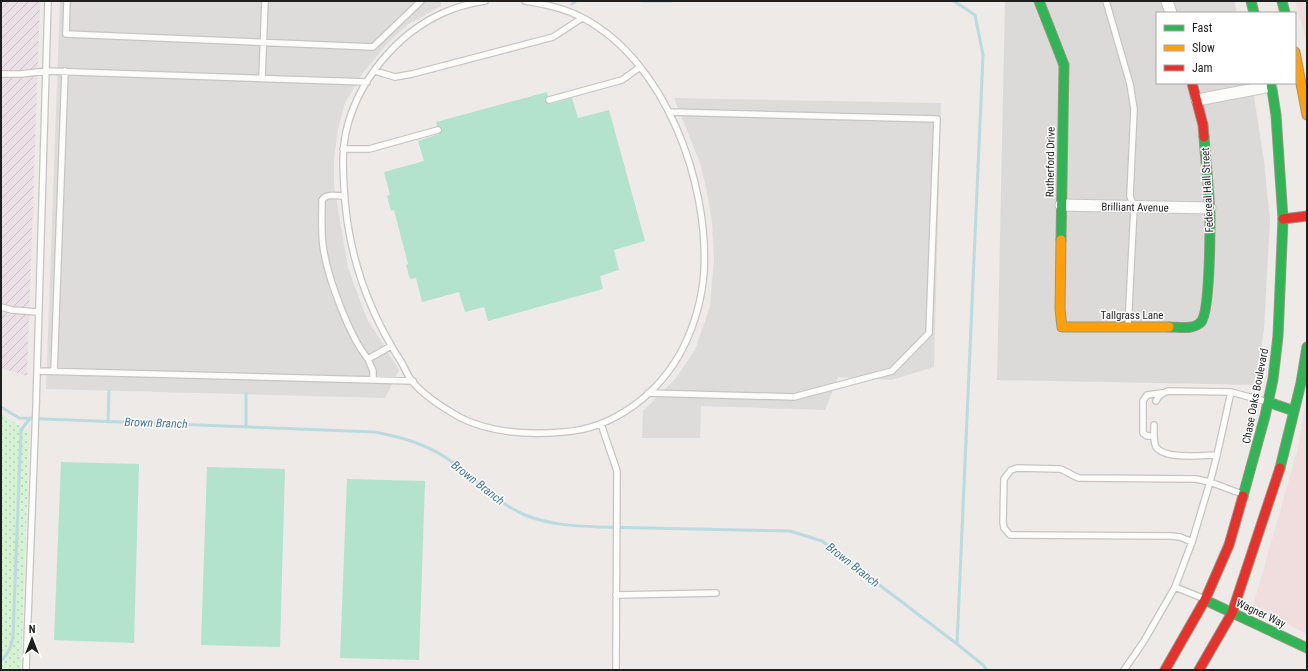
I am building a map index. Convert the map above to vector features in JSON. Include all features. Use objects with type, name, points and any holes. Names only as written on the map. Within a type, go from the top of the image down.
[{"type":"street","name":"Rutherford Drive","points":[[1039,1],[1064,65],[1060,309],[1062,327]]},
{"type":"street","points":[[1167,1],[1171,12]]},
{"type":"street","points":[[1251,1],[1254,12]]},
{"type":"street","points":[[1282,1],[1285,12]]},
{"type":"street","points":[[1296,56],[1307,115]]},
{"type":"street","name":"Federeal Hall Street","points":[[1192,84],[1203,125],[1210,208],[1207,301],[1205,315],[1201,322]]},
{"type":"street","points":[[1197,100],[1275,84]]},
{"type":"street","name":"Chase Oaks Boulevard","points":[[1165,670],[1205,600],[1229,545],[1244,495],[1273,379],[1278,336],[1283,219],[1275,84]]},
{"type":"street","name":"Brilliant Avenue","points":[[1061,206],[1210,208]]},
{"type":"street","points":[[1283,219],[1307,216]]},
{"type":"street","name":"Tallgrass Lane","points":[[1062,327],[1192,327],[1201,322]]},
{"type":"street","points":[[1199,670],[1232,613],[1278,477],[1307,348]]},
{"type":"street","points":[[1268,402],[1294,411]]},
{"type":"street","name":"Wagner Way","points":[[1205,600],[1307,648]]},
{"type":"lane","points":[[26,670],[36,408],[48,1]]},
{"type":"lane","points":[[67,1],[66,34],[373,47],[421,1]]},
{"type":"lane","points":[[262,78],[265,1]]},
{"type":"lane","points":[[484,1],[464,3],[412,31],[394,48],[367,82],[352,112],[346,130],[343,149],[344,196],[349,239],[357,270],[373,314],[413,381],[437,402],[463,419],[494,429],[525,433],[550,433],[580,430],[601,424],[619,415],[648,394],[674,365],[690,333],[698,309],[704,268],[703,234],[695,187],[686,155],[669,112],[658,91],[631,55],[615,41],[582,18],[559,8],[542,3],[525,1]]},
{"type":"lane","points":[[1106,1],[1130,84],[1134,109],[1130,196],[1134,207],[1128,327]]},
{"type":"lane","points":[[375,71],[395,77],[412,74],[553,37],[582,18]]},
{"type":"lane","points":[[549,100],[622,80],[640,67]]},
{"type":"lane","points":[[54,372],[64,71]]},
{"type":"lane","points":[[1,74],[64,71],[367,82]]},
{"type":"lane","points":[[648,394],[794,396],[892,371],[929,333],[937,119],[669,112]]},
{"type":"lane","points":[[343,149],[369,149],[438,130]]},
{"type":"lane","points":[[344,196],[327,195],[322,200],[324,246],[334,288],[361,350],[368,359],[373,371],[373,380]]},
{"type":"lane","points":[[1,307],[12,310],[38,312]]},
{"type":"lane","points":[[368,359],[391,346]]},
{"type":"lane","points":[[37,371],[413,381]]},
{"type":"lane","points":[[1154,436],[1147,436],[1143,433],[1143,401],[1147,395],[1188,391],[1231,392],[1268,402]]},
{"type":"lane","points":[[1124,670],[1144,641],[1175,587],[1192,542],[1210,482],[1231,392]]},
{"type":"lane","points":[[1156,401],[1163,393]]},
{"type":"lane","points":[[601,424],[616,471],[616,670]]},
{"type":"lane","points":[[1154,425],[1156,447],[1165,454],[1217,455]]},
{"type":"lane","points":[[1192,542],[1180,537],[1171,536],[1010,535],[1004,528],[1003,522],[1004,479],[1011,470],[1018,468],[1060,469],[1080,478],[1196,479],[1210,482],[1244,495]]},
{"type":"lane","points":[[1175,587],[1205,600]]},
{"type":"lane","points":[[616,595],[716,593]]},
{"type":"shaded area","points":[[1,1],[40,1],[27,376],[1,368]]},
{"type":"shaded area","points":[[60,1],[441,1],[441,6],[407,25],[385,46],[362,74],[345,103],[338,129],[334,159],[334,185],[348,268],[367,319],[399,370],[385,398],[46,389]]},
{"type":"shaded area","points":[[1005,1],[1234,1],[1237,12],[1156,12],[1156,84],[1252,84],[1264,162],[1270,220],[1264,328],[1256,385],[997,380]]},
{"type":"shaded area","points":[[1295,1],[1307,1],[1307,44]]},
{"type":"shaded area","points":[[674,98],[941,103],[934,367],[891,380],[838,377],[825,410],[701,406],[700,438],[642,438],[643,411],[676,378],[695,350],[710,306],[714,259],[712,223],[707,192],[700,163]]},
{"type":"shaded area","points":[[1307,391],[1307,634],[1253,606],[1298,448]]},
{"type":"green space","points":[[547,92],[550,104],[572,98],[578,118],[609,110],[645,241],[614,250],[619,270],[600,276],[603,289],[488,321],[484,307],[465,312],[459,292],[422,302],[416,278],[410,279],[406,265],[408,264],[394,210],[391,211],[387,196],[390,195],[384,172],[424,161],[418,141],[439,134],[436,122]]},
{"type":"green space","points":[[1,414],[27,431],[29,435],[21,670],[1,670]]},
{"type":"green space","points":[[61,462],[139,464],[134,643],[54,640]]},
{"type":"green space","points":[[207,467],[285,469],[280,647],[201,645]]},
{"type":"green space","points":[[347,479],[425,481],[419,660],[340,658]]},
{"type":"waterway","points":[[572,4],[576,1]]},
{"type":"waterway","points":[[642,1],[671,1]]},
{"type":"waterway","points":[[954,1],[975,15],[983,55],[957,644]]},
{"type":"waterway","points":[[108,422],[109,391]]},
{"type":"waterway","points":[[246,393],[246,427]]},
{"type":"waterway","name":"Brown Branch","points":[[1,407],[19,418],[375,432],[417,443],[437,452],[447,458],[506,505],[525,515],[544,521],[590,527],[790,531],[822,541],[957,644],[987,670]]},
{"type":"waterway","points":[[1,661],[10,649],[13,635],[21,430],[30,418]]},
{"type":"traffic: fast","points":[[1039,1],[1064,65],[1061,240]]},
{"type":"traffic: fast","points":[[1251,1],[1254,12]]},
{"type":"traffic: fast","points":[[1282,1],[1285,12]]},
{"type":"traffic: fast","points":[[1243,496],[1265,416],[1273,379],[1278,336],[1283,219],[1276,115],[1271,84]]},
{"type":"traffic: fast","points":[[1169,327],[1186,328],[1198,325],[1204,316],[1208,289],[1210,238],[1210,216],[1204,137]]},
{"type":"traffic: fast","points":[[1280,468],[1301,383],[1307,347]]},
{"type":"traffic: fast","points":[[1268,402],[1294,411]]},
{"type":"traffic: fast","points":[[1205,600],[1307,648]]},
{"type":"traffic: slow","points":[[1296,57],[1307,115]]},
{"type":"traffic: slow","points":[[1061,240],[1060,309],[1062,327],[1169,327]]},
{"type":"traffic: jam","points":[[1192,84],[1203,125],[1204,137]]},
{"type":"traffic: jam","points":[[1283,219],[1307,216]]},
{"type":"traffic: jam","points":[[1199,670],[1232,613],[1280,468]]},
{"type":"traffic: jam","points":[[1165,670],[1205,600],[1229,545],[1243,496]]}]
